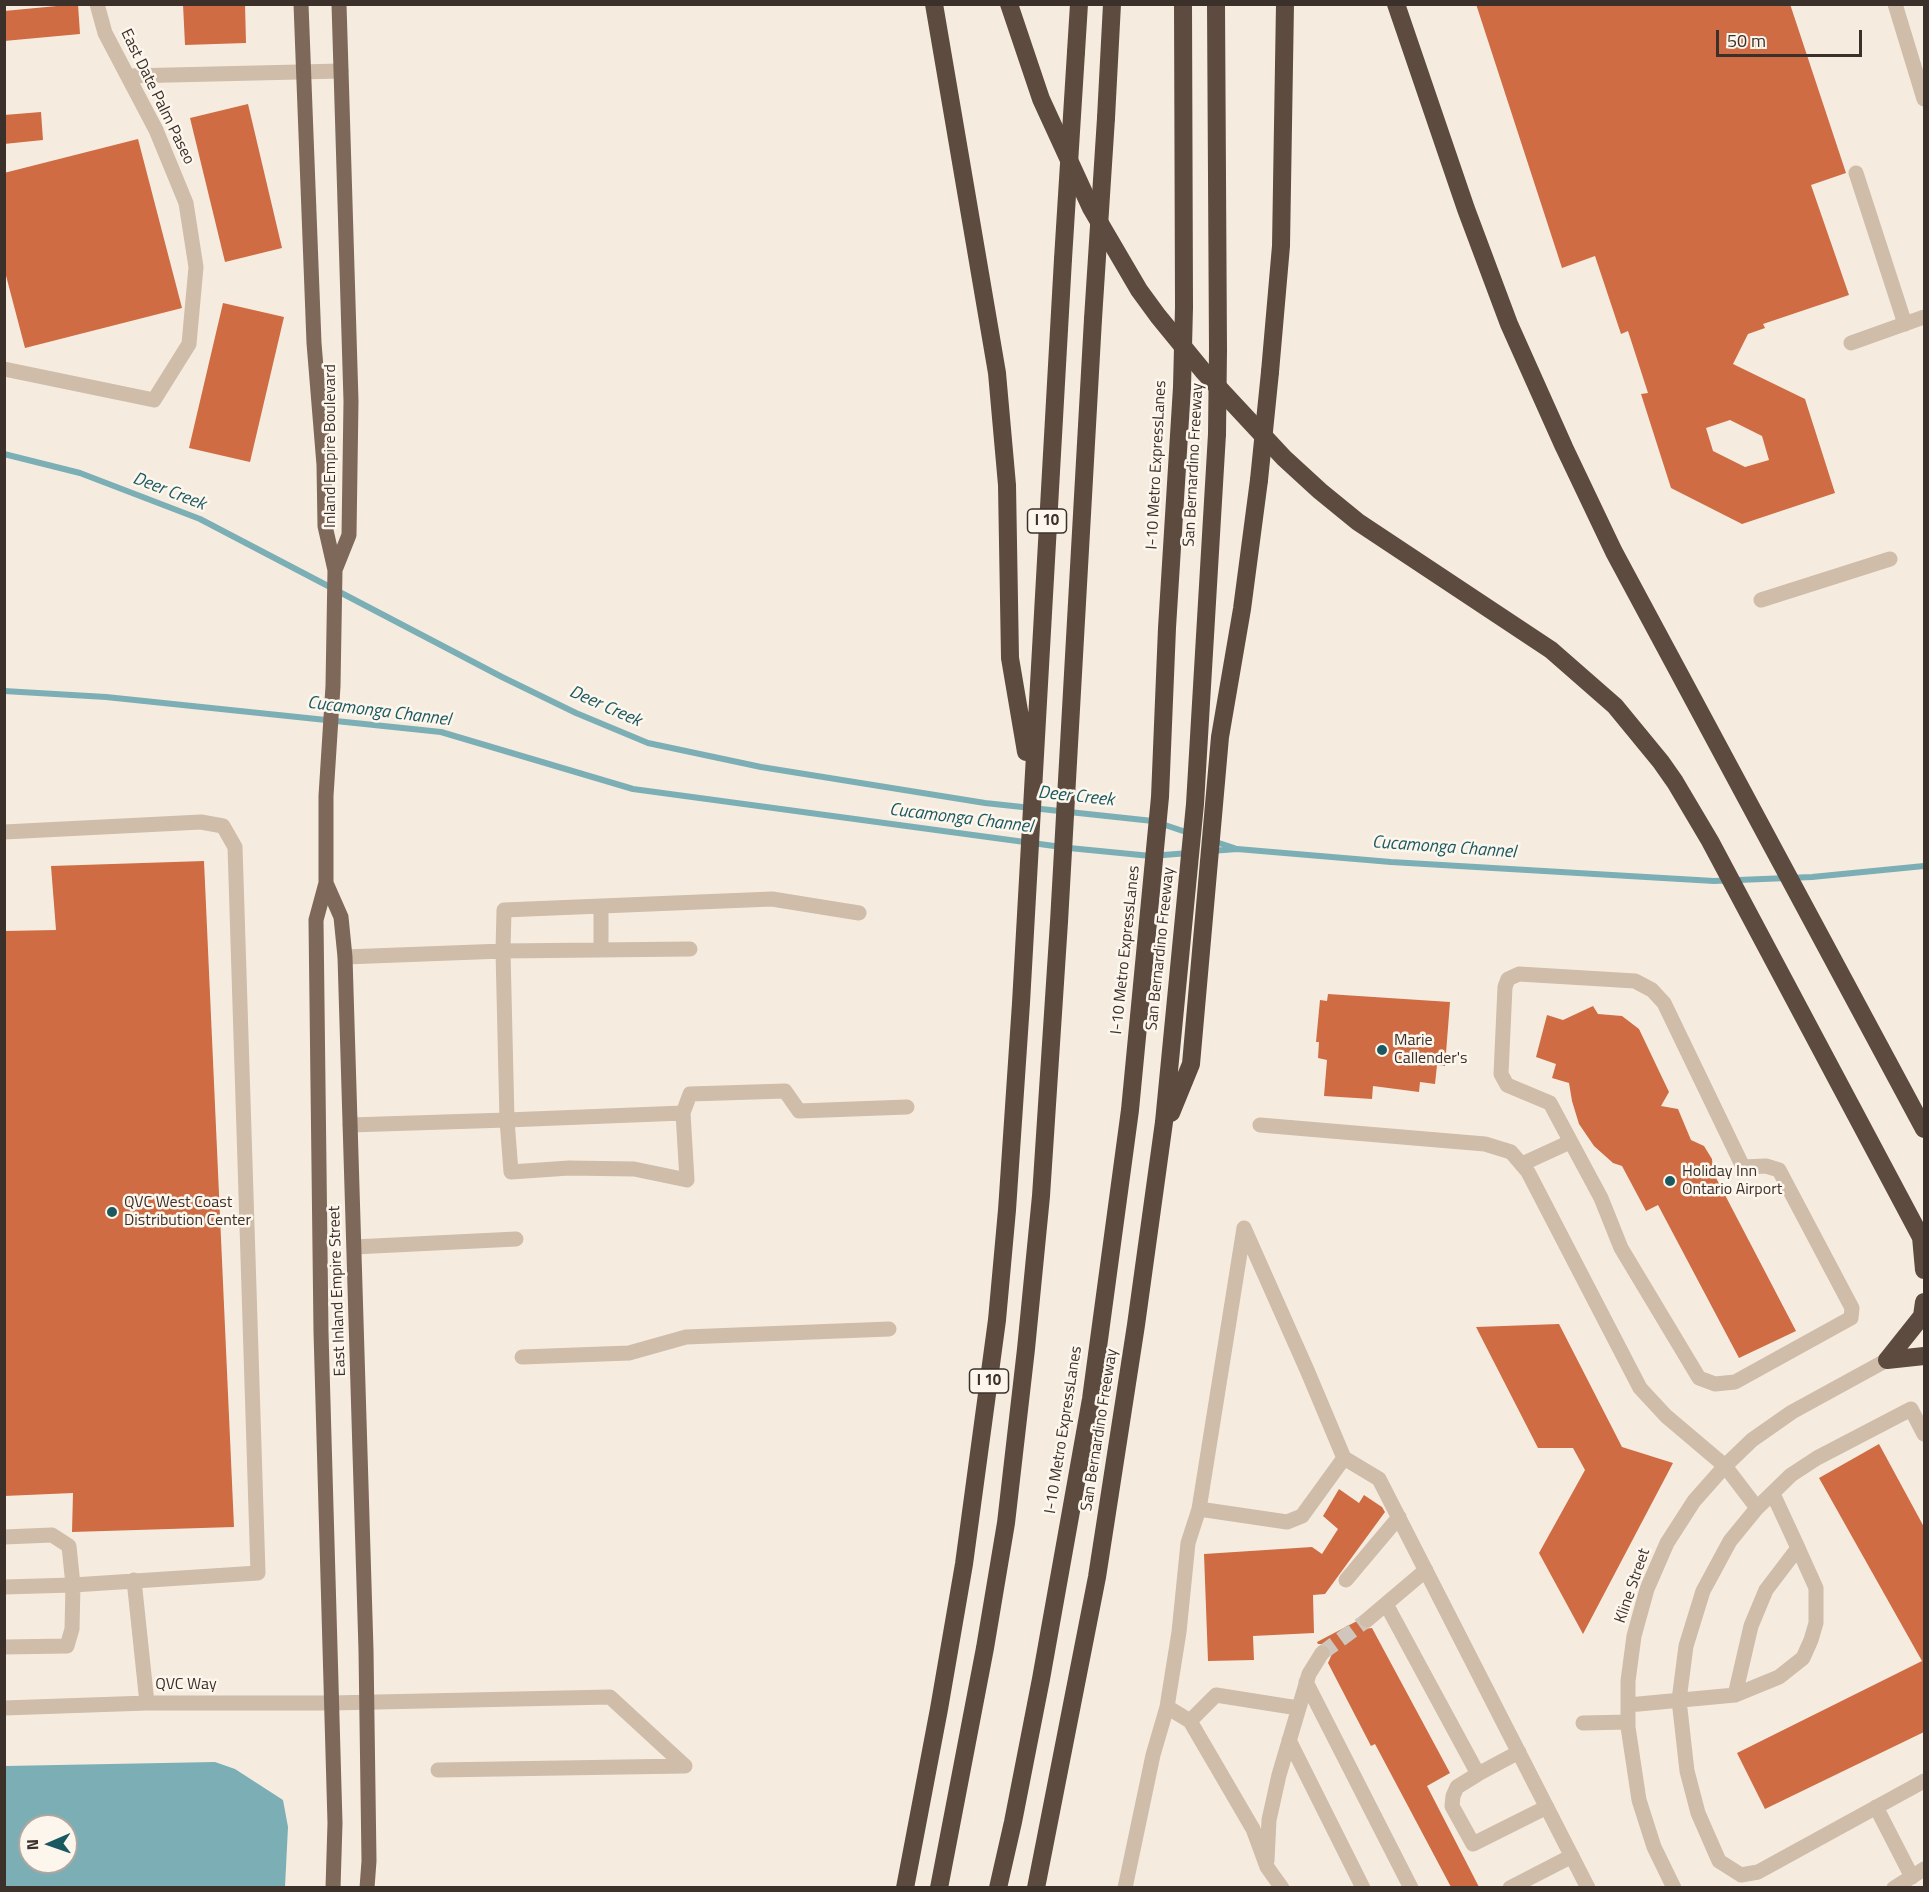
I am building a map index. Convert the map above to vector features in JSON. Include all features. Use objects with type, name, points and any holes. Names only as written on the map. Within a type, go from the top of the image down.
[{"type":"highway","points":[[934,4],[997,373],[1007,485],[1010,658],[1032,783]]},
{"type":"highway","points":[[1009,4],[1041,99],[1091,208],[1139,290],[1196,362],[1284,458],[1358,522],[1542,643],[1615,706],[1661,762],[1710,842],[1923,1240],[1924,1270]]},
{"type":"highway","name":"I 10","points":[[905,1887],[964,1564],[997,1320],[1007,1210],[1028,869],[1078,4]]},
{"type":"highway","points":[[939,1887],[985,1648],[1006,1523],[1041,1196],[1062,875],[1112,4]]},
{"type":"highway","name":"I-10 Metro ExpressLanes","points":[[998,1887],[1041,1679],[1091,1399],[1130,1110],[1153,882],[1160,797],[1182,387],[1183,4]]},
{"type":"highway","name":"San Bernardino Freeway","points":[[1036,1887],[1097,1577],[1136,1325],[1162,1134],[1195,804],[1217,434],[1216,4]]},
{"type":"highway","points":[[1162,1134],[1191,1064],[1220,737],[1242,609],[1259,480],[1281,246],[1285,4]]},
{"type":"highway","points":[[1396,4],[1466,209],[1509,324],[1614,552],[1924,1129]]},
{"type":"highway","points":[[1887,1360],[1922,1316],[1924,1302]]},
{"type":"highway","points":[[1887,1360],[1924,1356]]},
{"type":"main road","name":"Inland Empire Boulevard","points":[[301,4],[314,343],[324,465],[324,526],[335,570]]},
{"type":"main road","name":"Inland Empire Boulevard","points":[[335,570],[350,535],[351,400],[339,4]]},
{"type":"main road","name":"East Inland Empire Street","points":[[331,1703],[321,1332],[316,920],[326,882],[335,570]]},
{"type":"main road","name":"East Inland Empire Street","points":[[326,882],[341,917],[345,957],[367,1702]]},
{"type":"main road","points":[[367,1702],[369,1861],[367,1887]]},
{"type":"main road","points":[[331,1703],[335,1823],[333,1887]]},
{"type":"street","name":"East Date Palm Paseo","points":[[4,369],[154,400],[189,344],[196,267],[186,203],[156,130],[105,33],[97,4]]},
{"type":"street","points":[[1894,4],[1924,99]]},
{"type":"street","points":[[128,76],[341,71]]},
{"type":"street","points":[[1856,172],[1905,324]]},
{"type":"street","points":[[1851,343],[1924,317]]},
{"type":"street","points":[[1761,600],[1890,559]]},
{"type":"street","points":[[4,831],[201,822],[222,826],[235,847],[258,1573],[73,1585],[4,1587]]},
{"type":"street","points":[[859,913],[772,899],[504,910],[507,1120],[511,1172],[569,1168],[634,1169],[687,1180],[683,1113],[690,1094],[785,1091],[799,1111],[907,1107]]},
{"type":"street","points":[[601,907],[601,950]]},
{"type":"street","points":[[345,957],[503,951],[690,949]]},
{"type":"street","points":[[1520,974],[1635,981],[1652,990],[1664,1003],[1743,1167],[1766,1166],[1779,1170],[1852,1308],[1851,1318],[1735,1382],[1715,1384],[1699,1378],[1621,1248],[1601,1198],[1570,1142],[1550,1103],[1507,1085],[1501,1074],[1505,987],[1508,979],[1520,974]]},
{"type":"street","points":[[350,1125],[683,1113]]},
{"type":"street","points":[[1260,1125],[1485,1144],[1511,1152],[1528,1172],[1640,1388],[1666,1416],[1725,1466],[1757,1508]]},
{"type":"street","points":[[1522,1164],[1570,1142]]},
{"type":"street","points":[[1125,1887],[1153,1755],[1167,1707],[1179,1632],[1188,1544],[1199,1509],[1244,1228],[1344,1458],[1379,1479],[1588,1887]]},
{"type":"street","points":[[354,1247],[516,1239]]},
{"type":"street","points":[[522,1357],[629,1353],[686,1337],[889,1329]]},
{"type":"street","name":"Kline Street","points":[[1674,1887],[1654,1847],[1639,1800],[1632,1765],[1628,1722],[1628,1681],[1634,1636],[1647,1589],[1667,1543],[1694,1502],[1725,1466],[1752,1440],[1792,1412],[1887,1360]]},
{"type":"street","points":[[1924,1434],[1911,1409],[1817,1458],[1791,1475],[1757,1508],[1730,1541],[1703,1591],[1686,1646],[1679,1700],[1687,1771],[1698,1813],[1719,1861],[1741,1875],[1758,1872],[1924,1781]]},
{"type":"street","points":[[1199,1509],[1287,1522],[1302,1516],[1344,1458]]},
{"type":"street","points":[[1628,1705],[1735,1695],[1779,1677],[1803,1658],[1816,1623],[1816,1588],[1773,1494]]},
{"type":"street","points":[[1346,1580],[1399,1517]]},
{"type":"street","points":[[4,1537],[52,1535],[69,1546],[73,1585],[72,1629],[67,1646],[4,1647]]},
{"type":"street","points":[[1735,1695],[1751,1626],[1766,1590],[1798,1548]]},
{"type":"street","points":[[1367,1620],[1426,1570]]},
{"type":"street","points":[[134,1580],[147,1703]]},
{"type":"street","points":[[1386,1604],[1478,1774]]},
{"type":"street","points":[[1267,1868],[1269,1820],[1279,1775],[1306,1682],[1322,1653]]},
{"type":"street","points":[[1306,1682],[1411,1887]]},
{"type":"street","points":[[1191,1721],[1216,1695],[1298,1708]]},
{"type":"street","name":"QVC Way","points":[[4,1708],[147,1703],[331,1703],[610,1698],[685,1766],[438,1770]]},
{"type":"street","points":[[1167,1707],[1191,1721],[1253,1829],[1267,1868],[1282,1887]]},
{"type":"street","points":[[1583,1723],[1628,1722]]},
{"type":"street","points":[[1289,1740],[1363,1887]]},
{"type":"street","points":[[1519,1752],[1457,1787],[1452,1806],[1473,1844],[1547,1807]]},
{"type":"street","points":[[1876,1807],[1918,1873],[1894,1887]]},
{"type":"street","points":[[1510,1887],[1572,1856]]},
{"type":"water","points":[[215,1762],[235,1769],[283,1800],[288,1827],[285,1887],[5,1887],[5,1766]]},
{"type":"building","points":[[78,4],[80,34],[4,41],[4,11]]},
{"type":"building","points":[[183,4],[245,4],[246,43],[185,45]]},
{"type":"building","points":[[1476,4],[1790,4],[1846,173],[1811,185],[1849,295],[1763,324],[1765,328],[1748,334],[1733,364],[1805,399],[1835,493],[1742,524],[1671,488],[1641,394],[1648,393],[1628,331],[1621,334],[1595,256],[1562,268]],"holes":[[[1730,420],[1762,436],[1769,460],[1745,467],[1713,451],[1706,428]]]},
{"type":"building","points":[[248,104],[282,248],[225,262],[190,118]]},
{"type":"building","points":[[41,112],[43,140],[4,144],[4,115]]},
{"type":"building","points":[[138,139],[182,308],[25,348],[4,268],[4,173]]},
{"type":"building","points":[[223,303],[284,317],[250,462],[189,448]]},
{"type":"building","name":"QVC West Coast Distribution Center","points":[[204,861],[234,1527],[72,1532],[73,1493],[4,1496],[4,931],[56,930],[51,866]]},
{"type":"building","name":"Marie Callender's","points":[[1328,994],[1450,1002],[1445,1066],[1437,1065],[1435,1084],[1420,1082],[1419,1092],[1373,1086],[1372,1099],[1324,1096],[1327,1060],[1318,1058],[1319,1042],[1316,1042],[1320,1000],[1327,1001]]},
{"type":"building","name":"Holiday Inn Ontario Airport","points":[[1593,1006],[1598,1014],[1622,1016],[1639,1029],[1669,1092],[1661,1106],[1678,1109],[1691,1140],[1704,1146],[1712,1159],[1713,1172],[1796,1331],[1739,1358],[1658,1205],[1646,1211],[1622,1166],[1613,1163],[1594,1146],[1579,1124],[1569,1083],[1552,1078],[1556,1064],[1536,1057],[1547,1015],[1563,1020]]},
{"type":"building","points":[[1559,1324],[1622,1447],[1673,1463],[1583,1634],[1539,1553],[1585,1470],[1573,1448],[1538,1448],[1476,1327]]},
{"type":"building","points":[[1879,1444],[1924,1527],[1924,1732],[1765,1809],[1737,1753],[1922,1661],[1819,1478]]},
{"type":"building","points":[[1339,1489],[1359,1503],[1364,1495],[1382,1507],[1385,1512],[1325,1594],[1313,1595],[1314,1633],[1253,1636],[1254,1660],[1208,1661],[1204,1554],[1312,1547],[1322,1554],[1338,1529],[1323,1516]]},
{"type":"building","points":[[1357,1621],[1363,1629],[1372,1628],[1450,1773],[1427,1786],[1479,1887],[1451,1887],[1375,1744],[1371,1746],[1328,1663],[1332,1654],[1330,1648],[1327,1644],[1317,1642]]},
{"type":"waterway","name":"Deer Creek","points":[[4,454],[80,473],[200,519],[502,677],[576,713],[648,743],[761,767],[985,803],[1153,821],[1189,833]]},
{"type":"waterway","name":"Cucamonga Channel","points":[[4,691],[106,697],[441,732],[633,789],[1069,848],[1151,856],[1189,853]]},
{"type":"waterway","name":"Deer Creek","points":[[1213,841],[1234,848]]},
{"type":"waterway","name":"Cucamonga Channel","points":[[1211,851],[1237,849],[1391,862],[1714,881],[1812,877],[1924,866]]},
{"type":"tunnel","points":[[1322,1653],[1367,1620]]},
{"type":"place","name":"Marie Callender's","points":[[1382,1050]]},
{"type":"place","name":"Holiday Inn Ontario Airport","points":[[1670,1181]]},
{"type":"place","name":"QVC West Coast Distribution Center","points":[[112,1212]]}]
